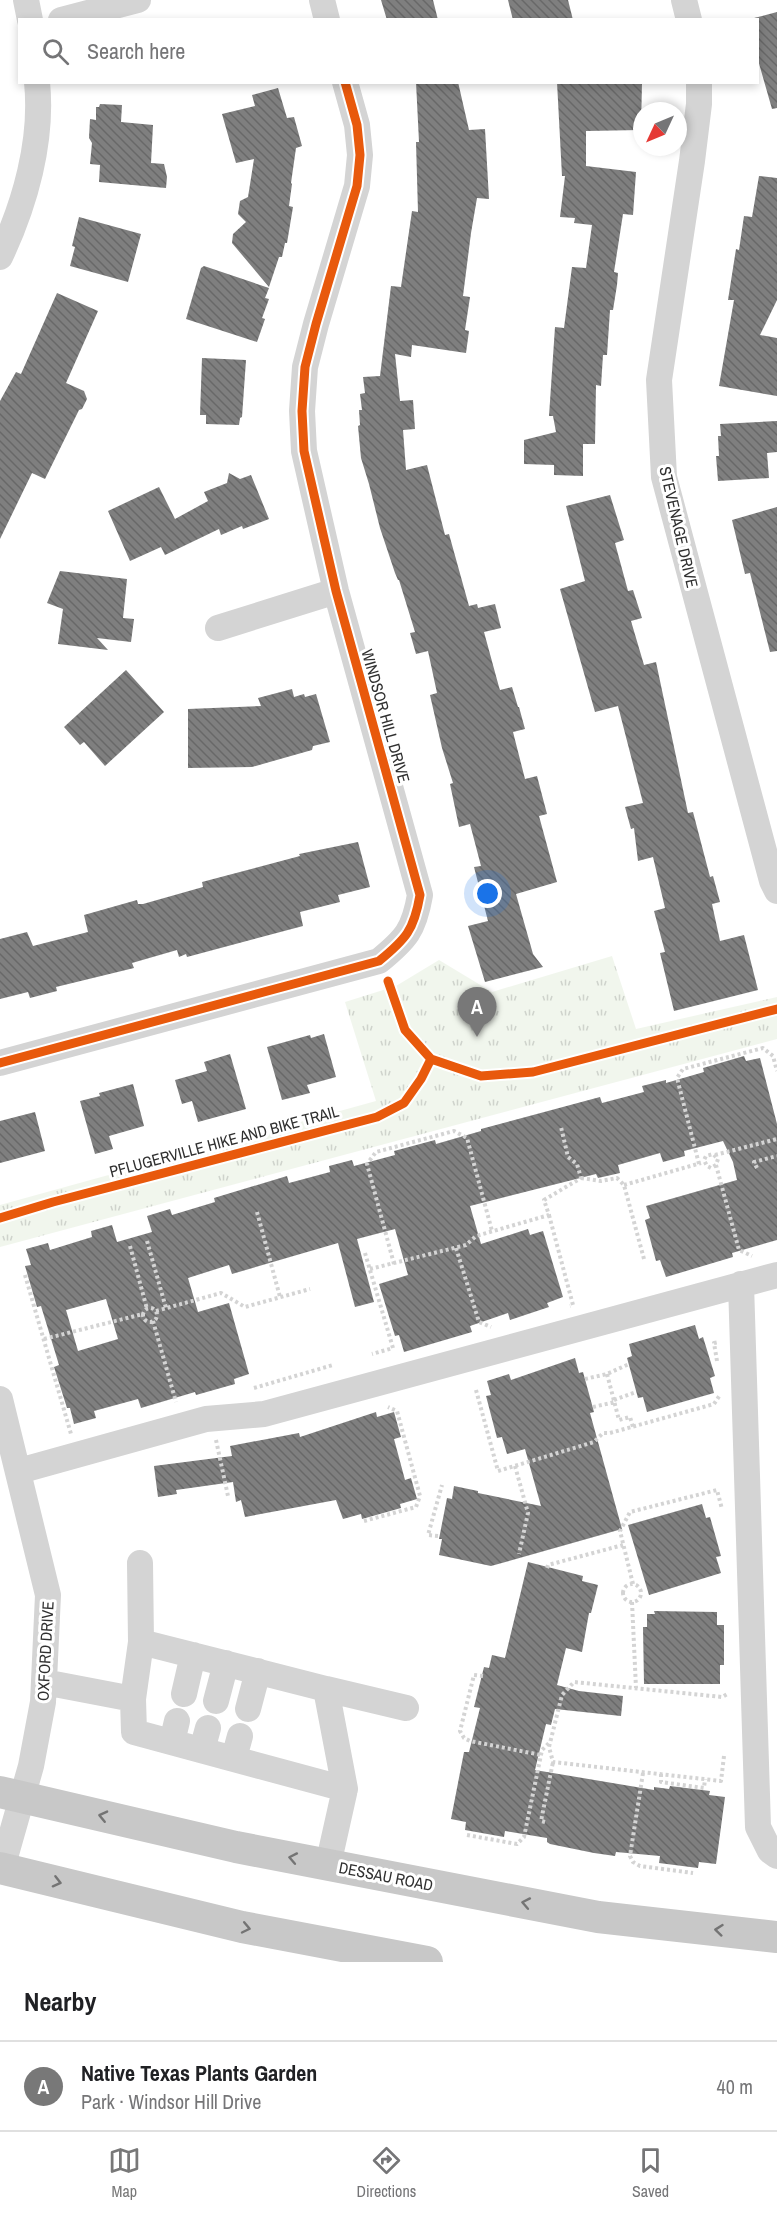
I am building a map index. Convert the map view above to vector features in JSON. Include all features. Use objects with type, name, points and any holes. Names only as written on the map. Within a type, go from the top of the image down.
[{"type":"main road","name":"DESSAU ROAD","points":[[11,1795],[236,1847],[598,1917],[777,1937]]},
{"type":"main road","points":[[1,1868],[242,1928],[428,1962]]},
{"type":"street","points":[[26,0],[30,18]]},
{"type":"street","points":[[69,18],[138,0]]},
{"type":"street","points":[[322,0],[326,18]]},
{"type":"street","points":[[684,0],[688,18]]},
{"type":"street","points":[[0,257],[15,225],[27,183],[35,139],[37,84]]},
{"type":"street","name":"WINDSOR HILL DRIVE","points":[[0,1064],[380,961],[402,942],[416,919],[420,895],[336,591],[304,450],[302,411],[305,368],[357,186],[360,155],[357,125],[346,84]]},
{"type":"street","name":"STEVENAGE DRIVE","points":[[699,84],[699,104],[692,161],[659,380],[664,477],[769,870],[777,891]]},
{"type":"street","points":[[218,628],[336,591]]},
{"type":"street","points":[[19,1471],[206,1419],[264,1414],[777,1275]]},
{"type":"street","points":[[741,1284],[758,1827],[770,1851],[777,1856]]},
{"type":"street","name":"OXFORD DRIVE","points":[[0,1399],[48,1594],[44,1702],[31,1766],[11,1795],[1,1868]]},
{"type":"street","points":[[140,1563],[141,1642],[133,1699],[134,1732],[175,1732],[237,1747],[345,1789]]},
{"type":"street","points":[[141,1642],[406,1708]]},
{"type":"street","points":[[184,1694],[193,1655]]},
{"type":"street","points":[[216,1701],[226,1663]]},
{"type":"street","points":[[248,1709],[258,1671]]},
{"type":"street","points":[[44,1683],[133,1699]]},
{"type":"street","points":[[326,1689],[345,1789],[328,1865]]},
{"type":"path","points":[[716,1165],[711,1168],[702,1163],[677,1078],[683,1069],[763,1048],[773,1056],[777,1071]]},
{"type":"path","points":[[561,1127],[568,1158],[577,1164],[581,1178]]},
{"type":"path","points":[[394,1264],[367,1164],[376,1152],[454,1131],[467,1138],[492,1231]]},
{"type":"path","points":[[624,1185],[702,1163],[706,1156],[711,1154],[715,1155],[777,1139]]},
{"type":"path","points":[[715,1155],[718,1159],[716,1165],[739,1250],[753,1257],[761,1255]]},
{"type":"path","points":[[757,1168],[754,1162],[777,1156]]},
{"type":"path","points":[[562,1308],[573,1305],[544,1200],[581,1178],[601,1181],[617,1178],[624,1185],[644,1259]]},
{"type":"path","points":[[257,1212],[280,1297]]},
{"type":"path","points":[[370,1269],[466,1245],[476,1236],[549,1215]]},
{"type":"path","points":[[147,1241],[166,1308]]},
{"type":"path","points":[[130,1246],[147,1309]]},
{"type":"path","points":[[456,1248],[479,1322],[490,1328],[500,1325]]},
{"type":"path","points":[[365,1253],[393,1348],[372,1354]]},
{"type":"path","points":[[25,1275],[71,1435],[82,1432]]},
{"type":"path","points":[[147,1309],[156,1311],[221,1293],[245,1307],[310,1289]]},
{"type":"path","points":[[44,1339],[143,1314],[147,1309]]},
{"type":"path","points":[[153,1321],[157,1316],[156,1311]]},
{"type":"path","points":[[143,1314],[146,1320],[153,1321]]},
{"type":"path","points":[[153,1321],[178,1406]]},
{"type":"path","points":[[717,1363],[714,1343],[726,1341]]},
{"type":"path","points":[[585,1379],[607,1374],[628,1364]]},
{"type":"path","points":[[246,1390],[333,1365]]},
{"type":"path","points":[[607,1374],[619,1420],[630,1417],[633,1427]]},
{"type":"path","points":[[476,1390],[498,1471],[594,1442],[603,1433],[714,1404],[721,1393]]},
{"type":"path","points":[[593,1407],[636,1392]]},
{"type":"path","points":[[364,1521],[416,1507],[420,1496],[397,1411],[380,1403]]},
{"type":"path","points":[[225,1439],[216,1440],[228,1496]]},
{"type":"path","points":[[515,1466],[528,1513],[519,1554]]},
{"type":"path","points":[[438,1536],[428,1535],[442,1485]]},
{"type":"path","points":[[632,1602],[639,1598],[641,1592],[633,1584],[620,1532],[630,1512],[717,1490],[722,1510]]},
{"type":"path","points":[[547,1568],[548,1565],[623,1545]]},
{"type":"path","points":[[632,1602],[627,1600],[623,1593],[626,1587],[633,1584]]},
{"type":"path","points":[[632,1602],[636,1688]]},
{"type":"path","points":[[483,1676],[474,1675],[460,1731],[464,1738],[541,1755]]},
{"type":"path","points":[[545,1822],[541,1821],[553,1762],[549,1747],[562,1695],[574,1682],[722,1697],[729,1692],[732,1683]]},
{"type":"path","points":[[467,1835],[517,1844],[524,1837],[542,1750],[551,1741]]},
{"type":"path","points":[[553,1762],[721,1781],[724,1756]]},
{"type":"path","points":[[643,1773],[630,1856],[633,1862],[640,1866],[693,1872]]},
{"type":"path","points":[[661,1774],[661,1782],[704,1788],[705,1779]]},
{"type":"path","points":[[676,1784],[677,1776]]},
{"type":"green space","points":[[612,956],[636,1029],[777,997],[777,1039],[0,1247],[0,1205],[376,1101],[345,1002],[396,986],[439,960],[492,992]]},
{"type":"building","points":[[381,0],[433,0],[438,18],[386,18]]},
{"type":"building","points":[[508,0],[568,0],[572,18],[512,18]]},
{"type":"building","points":[[777,12],[777,108],[772,109],[759,64],[759,18],[754,18]]},
{"type":"building","points":[[416,84],[458,84],[469,130],[485,129],[489,199],[477,198],[471,233],[463,296],[470,297],[465,330],[469,331],[466,353],[412,345],[411,357],[395,354],[400,401],[413,400],[415,429],[403,430],[406,470],[427,465],[445,535],[449,534],[469,606],[477,604],[478,608],[495,604],[501,628],[484,632],[500,690],[512,687],[519,707],[525,729],[513,732],[525,779],[537,776],[547,814],[539,816],[557,882],[516,894],[533,954],[543,967],[485,982],[468,926],[488,921],[474,867],[481,866],[470,824],[459,827],[450,784],[453,783],[430,695],[437,693],[428,651],[416,654],[410,633],[415,632],[380,528],[361,458],[358,426],[360,425],[359,410],[362,410],[360,394],[365,393],[363,377],[380,376],[391,286],[401,287],[412,211],[418,212],[416,142],[419,142]]},
{"type":"building","points":[[557,84],[642,84],[642,102],[633,102],[633,130],[586,131],[586,166],[636,172],[633,215],[623,214],[614,272],[618,273],[617,285],[613,310],[610,310],[607,355],[603,355],[601,386],[596,385],[595,444],[583,444],[583,476],[554,475],[554,465],[524,464],[524,440],[556,432],[553,416],[549,416],[555,327],[564,328],[572,267],[586,268],[592,225],[574,223],[575,218],[560,217],[565,176],[562,176]]},
{"type":"building","points":[[278,88],[287,118],[294,117],[302,146],[296,148],[289,206],[293,207],[287,243],[285,243],[282,257],[279,257],[269,287],[232,243],[233,234],[246,222],[238,214],[240,201],[248,197],[254,159],[236,163],[222,114],[255,106],[252,95]]},
{"type":"building","points":[[100,104],[122,105],[121,122],[153,125],[151,163],[164,164],[167,177],[166,188],[99,182],[100,165],[90,164],[92,143],[89,138],[90,119],[96,120],[96,107]]},
{"type":"building","points":[[759,176],[777,178],[777,300],[760,335],[777,338],[777,396],[719,386],[734,300],[728,300],[736,249],[739,250],[744,216],[752,217]]},
{"type":"building","points":[[79,217],[141,234],[128,282],[70,266]]},
{"type":"building","points":[[204,266],[269,288],[265,298],[269,299],[262,318],[265,319],[257,342],[186,319],[201,268]]},
{"type":"building","points":[[57,293],[98,311],[66,383],[84,391],[87,399],[82,409],[79,410],[45,479],[32,473],[0,539],[0,401],[16,372],[21,374]]},
{"type":"building","points":[[202,358],[246,360],[242,417],[239,425],[206,424],[206,415],[200,415]]},
{"type":"building","points":[[777,421],[777,452],[767,453],[769,478],[718,481],[716,456],[719,456],[720,424]]},
{"type":"building","points":[[229,473],[240,479],[251,475],[269,519],[243,529],[242,526],[221,535],[219,529],[165,555],[161,547],[130,561],[108,511],[159,487],[175,519],[208,501],[204,492],[227,483]]},
{"type":"building","points":[[610,495],[624,540],[615,543],[628,591],[633,590],[642,618],[631,621],[644,665],[656,662],[688,813],[693,812],[710,877],[713,876],[720,902],[712,904],[720,941],[744,935],[758,990],[674,1011],[660,953],[665,952],[654,911],[665,908],[653,857],[638,861],[634,828],[631,829],[625,807],[643,803],[618,706],[595,712],[560,589],[585,581],[566,506]]},
{"type":"building","points":[[777,507],[777,651],[770,652],[750,573],[745,574],[732,520]]},
{"type":"building","points":[[60,571],[127,579],[123,618],[134,619],[131,642],[97,638],[108,650],[58,644],[63,609],[47,603]]},
{"type":"building","points":[[126,670],[164,712],[105,766],[84,742],[80,745],[64,727]]},
{"type":"building","points":[[292,689],[294,697],[316,694],[330,742],[313,746],[312,750],[252,767],[188,768],[188,709],[261,706],[258,698]]},
{"type":"building","points":[[358,842],[370,887],[338,895],[340,902],[300,912],[303,926],[187,957],[186,954],[179,957],[177,950],[132,963],[134,968],[56,987],[57,991],[30,998],[28,992],[0,999],[0,939],[27,932],[33,946],[88,932],[84,915],[137,900],[138,904],[143,904],[203,887],[202,882],[300,856],[299,854]]},
{"type":"building","points":[[324,1034],[336,1077],[307,1085],[310,1093],[282,1100],[267,1047],[310,1035],[311,1038]]},
{"type":"building","points":[[230,1054],[246,1109],[198,1122],[192,1101],[182,1104],[175,1080],[207,1071],[204,1062]]},
{"type":"building","points":[[744,1056],[746,1061],[760,1058],[777,1124],[777,1240],[732,1253],[733,1257],[666,1277],[660,1260],[656,1261],[645,1220],[650,1218],[646,1206],[737,1180],[733,1162],[723,1141],[684,1151],[685,1156],[663,1162],[660,1153],[618,1165],[620,1173],[598,1178],[596,1174],[470,1206],[481,1244],[528,1229],[530,1235],[543,1231],[563,1297],[547,1303],[549,1307],[510,1320],[508,1313],[470,1326],[472,1332],[404,1352],[399,1335],[395,1336],[379,1284],[408,1275],[395,1229],[357,1239],[374,1302],[355,1307],[338,1243],[232,1274],[229,1265],[188,1278],[198,1312],[229,1303],[249,1374],[234,1379],[235,1384],[196,1395],[195,1392],[141,1408],[138,1399],[94,1411],[96,1418],[74,1424],[54,1367],[59,1365],[41,1306],[37,1307],[25,1266],[31,1265],[26,1249],[48,1243],[50,1250],[92,1237],[91,1231],[112,1225],[117,1242],[152,1232],[147,1216],[170,1209],[172,1215],[215,1202],[214,1198],[287,1176],[289,1183],[330,1172],[329,1166],[352,1160],[354,1166],[395,1155],[394,1151],[435,1140],[436,1144],[481,1131],[481,1129],[600,1097],[602,1103],[644,1092],[642,1086],[666,1080],[666,1083],[704,1072],[703,1068]],"holes":[[[106,1299],[118,1339],[78,1351],[66,1310]]]},
{"type":"building","points":[[133,1084],[144,1126],[109,1136],[113,1149],[95,1154],[80,1101],[100,1096],[99,1093]]},
{"type":"building","points":[[35,1112],[45,1151],[0,1163],[0,1121]]},
{"type":"building","points":[[695,1325],[699,1339],[703,1337],[715,1376],[710,1378],[714,1393],[647,1412],[643,1397],[638,1398],[627,1358],[632,1356],[629,1344]]},
{"type":"building","points":[[575,1358],[579,1373],[583,1372],[594,1412],[590,1413],[622,1529],[491,1566],[439,1555],[442,1539],[439,1539],[447,1498],[452,1499],[454,1486],[541,1506],[525,1449],[507,1454],[502,1437],[497,1438],[486,1396],[491,1395],[487,1381],[509,1374],[511,1380]]},
{"type":"building","points":[[376,1412],[377,1417],[394,1412],[401,1437],[394,1439],[405,1480],[411,1478],[417,1499],[400,1504],[401,1508],[362,1519],[361,1514],[343,1519],[336,1500],[245,1517],[241,1500],[236,1502],[233,1482],[176,1490],[177,1494],[158,1497],[154,1466],[232,1456],[230,1446],[299,1433],[300,1437]]},
{"type":"building","points":[[702,1504],[706,1518],[710,1517],[721,1556],[716,1557],[721,1573],[649,1595],[628,1525]]},
{"type":"building","points":[[528,1562],[583,1576],[582,1581],[598,1585],[591,1613],[589,1613],[582,1652],[566,1648],[557,1685],[579,1691],[623,1696],[621,1716],[555,1709],[551,1725],[546,1724],[535,1770],[654,1790],[654,1787],[669,1789],[670,1786],[710,1791],[709,1795],[725,1797],[716,1864],[699,1862],[698,1868],[659,1863],[660,1856],[616,1852],[615,1856],[594,1853],[550,1844],[547,1838],[505,1831],[504,1837],[465,1830],[466,1822],[451,1819],[464,1752],[469,1752],[480,1708],[474,1707],[484,1667],[489,1668],[492,1655],[505,1658]]},
{"type":"building","points":[[654,1611],[717,1612],[717,1625],[724,1625],[724,1665],[720,1665],[720,1684],[644,1684],[643,1627],[647,1627],[647,1614],[655,1614]]},
{"type":"cycle path","points":[[0,1063],[379,961],[402,940],[415,917],[420,895],[336,591],[304,451],[302,411],[305,367],[357,186],[360,155],[357,125],[346,84]]},
{"type":"cycle path","points":[[388,981],[405,1030],[431,1059],[481,1076],[533,1072],[777,1009]]},
{"type":"cycle path","name":"PFLUGERVILLE HIKE AND BIKE TRAIL","points":[[0,1218],[377,1117],[404,1103],[421,1079],[431,1059]]},
{"type":"place","name":"Native Texas Plants Garden","points":[[477,1037]]}]
